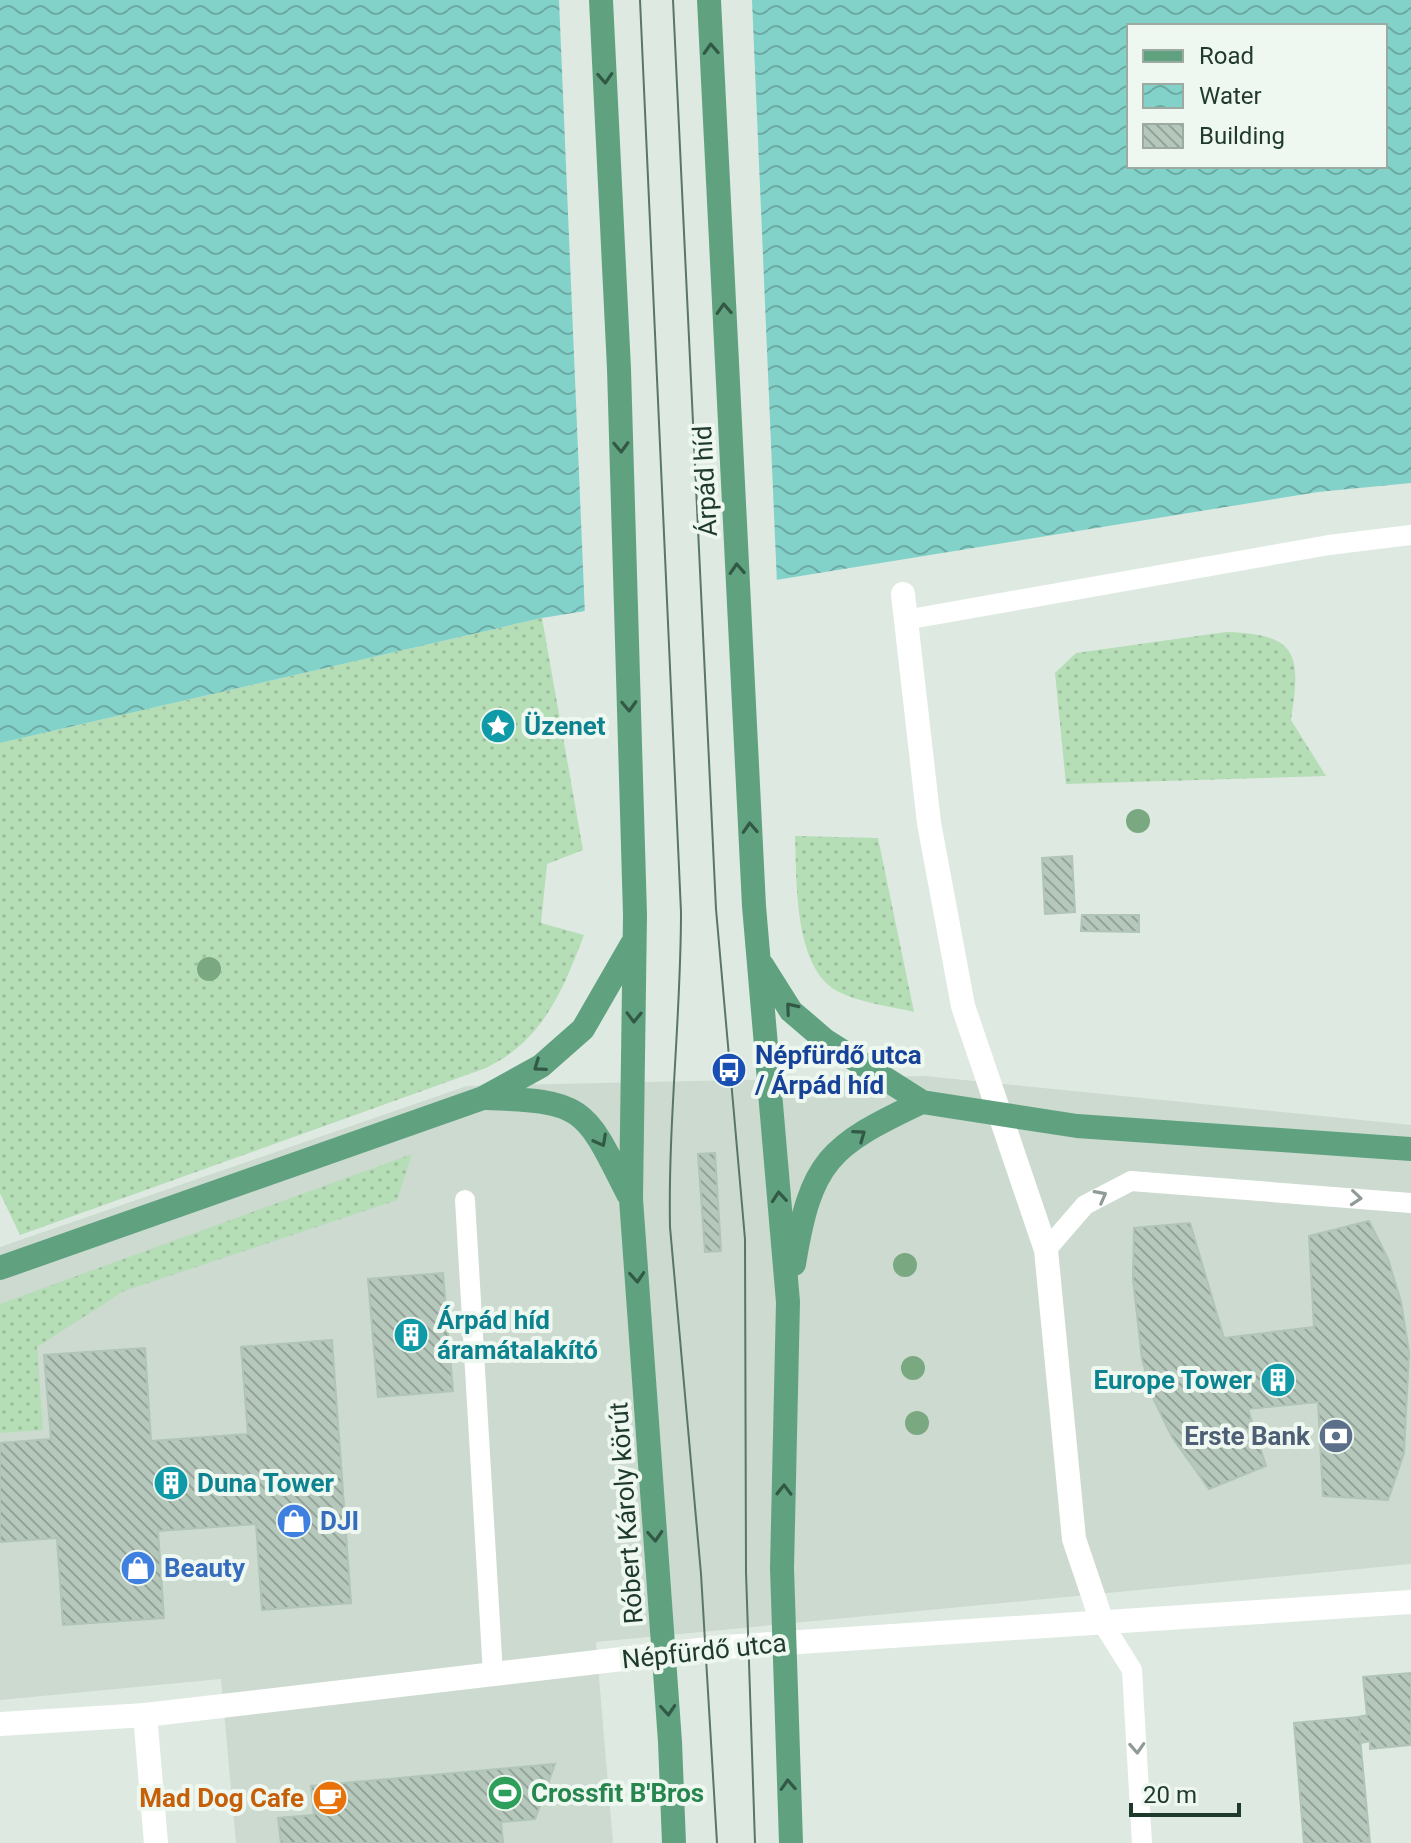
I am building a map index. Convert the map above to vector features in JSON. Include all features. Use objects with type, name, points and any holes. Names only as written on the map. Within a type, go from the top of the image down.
[{"type":"main road","points":[[0,1268],[483,1098],[541,1066],[583,1029],[635,927],[619,369],[601,0]]},
{"type":"main road","name":"Árpád híd","points":[[709,0],[758,959]]},
{"type":"main road","name":"Róbert Károly körút","points":[[635,927],[631,1199],[670,1742],[674,1843]]},
{"type":"main road","points":[[758,959],[791,1011],[826,1041],[922,1102],[1077,1126],[1411,1149]]},
{"type":"main road","points":[[758,959],[788,1302],[782,1568],[791,1843]]},
{"type":"main road","points":[[483,1098],[535,1099],[572,1108],[595,1130],[631,1199]]},
{"type":"main road","points":[[788,1302],[802,1215],[817,1175],[829,1158],[876,1124],[922,1102]]},
{"type":"street","points":[[903,594],[929,823],[963,1006],[1046,1250],[1074,1539],[1102,1622]]},
{"type":"street","name":"Népfürdő utca","points":[[0,1724],[145,1715],[725,1647],[1411,1602]]},
{"type":"street","points":[[145,1715],[156,1843]]},
{"type":"lane","points":[[905,620],[1329,545],[1411,535]]},
{"type":"lane","points":[[1046,1250],[1085,1205],[1131,1181],[1411,1203]]},
{"type":"lane","points":[[465,1200],[493,1674]]},
{"type":"lane","points":[[1102,1622],[1132,1670],[1142,1843]]},
{"type":"shaded area","points":[[925,1076],[1411,1125],[1411,1564],[596,1642],[613,1843],[236,1843],[221,1679],[0,1700],[0,1247],[467,1086]]},
{"type":"green space","points":[[542,618],[583,850],[547,864],[541,923],[584,935],[558,995],[536,1029],[506,1057],[486,1068],[20,1235],[0,1193],[0,743]]},
{"type":"green space","points":[[1226,632],[1268,637],[1290,652],[1295,679],[1291,720],[1326,776],[1066,784],[1055,673],[1076,653]]},
{"type":"green space","points":[[795,836],[878,838],[914,1012],[855,998],[837,991],[823,979],[812,962],[800,920]]},
{"type":"green space","points":[[412,1154],[397,1200],[124,1291],[37,1347],[43,1430],[0,1433],[0,1304]]},
{"type":"water","points":[[0,0],[1411,0],[1411,483],[1318,492],[542,618],[0,743]]},
{"type":"pier","points":[[559,0],[752,0],[777,584],[585,615]]},
{"type":"building","points":[[1072,856],[1075,912],[1045,914],[1042,858]]},
{"type":"building","points":[[1082,915],[1139,915],[1139,932],[1081,931]]},
{"type":"building","points":[[715,1153],[721,1251],[705,1252],[698,1154]]},
{"type":"building","name":"Europe Tower","points":[[1369,1221],[1388,1259],[1401,1302],[1409,1352],[1404,1453],[1388,1500],[1323,1496],[1318,1402],[1248,1409],[1266,1466],[1209,1489],[1172,1437],[1154,1400],[1142,1359],[1133,1279],[1134,1228],[1190,1223],[1224,1338],[1314,1327],[1309,1236]]},
{"type":"building","name":"Árpád híd áramátalakító","points":[[443,1273],[453,1391],[378,1397],[368,1279]]},
{"type":"building","name":"Duna Tower","points":[[332,1340],[351,1603],[262,1610],[256,1524],[158,1531],[164,1618],[63,1625],[57,1538],[0,1542],[0,1443],[51,1439],[44,1355],[145,1348],[151,1441],[248,1434],[241,1347]]},
{"type":"building","points":[[1411,1673],[1411,1745],[1370,1749],[1370,1741],[1361,1743],[1358,1717],[1367,1715],[1363,1677]]},
{"type":"building","points":[[1358,1717],[1370,1843],[1304,1843],[1294,1723]]},
{"type":"building","points":[[555,1764],[535,1819],[501,1822],[503,1843],[281,1843],[278,1818],[314,1815],[311,1786]]},
{"type":"tram line","points":[[640,0],[681,912],[670,1227],[701,1574],[717,1843]]},
{"type":"tram line","points":[[673,0],[716,909],[745,1239],[746,1572],[755,1843]]},
{"type":"place","name":"Üzenet","points":[[498,726]]},
{"type":"place","name":"Népfürdő utca / Árpád híd","points":[[729,1070]]},
{"type":"place","name":"Árpád híd áramátalakító","points":[[411,1335]]},
{"type":"place","name":"Europe Tower","points":[[1278,1380]]},
{"type":"place","name":"Erste Bank","points":[[1336,1436]]},
{"type":"place","name":"Duna Tower","points":[[171,1483]]},
{"type":"place","name":"DJI","points":[[294,1521]]},
{"type":"place","name":"Beauty","points":[[138,1568]]},
{"type":"place","name":"Crossfit B'Bros","points":[[505,1793]]},
{"type":"place","name":"Mad Dog Cafe","points":[[330,1798]]}]
